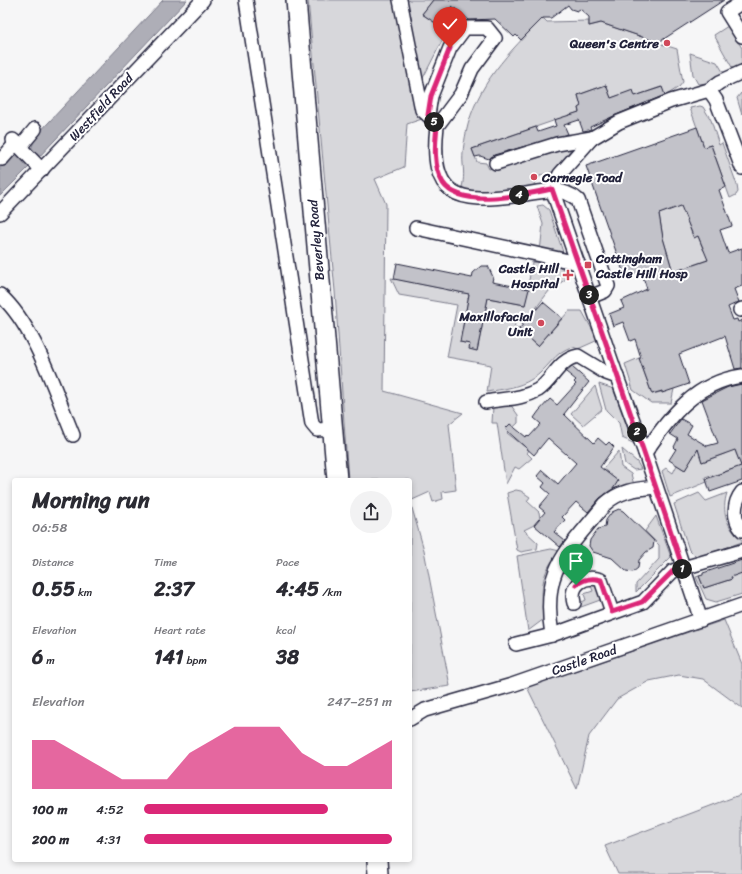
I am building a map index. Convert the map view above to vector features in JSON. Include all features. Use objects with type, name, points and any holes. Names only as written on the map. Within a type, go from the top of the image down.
[{"type":"highway","name":"Beverley Road","points":[[296,0],[336,478]]},
{"type":"highway","points":[[365,862],[365,874]]},
{"type":"highway","points":[[377,862],[378,874]]},
{"type":"street","name":"Westfield Road","points":[[0,213],[202,0]]},
{"type":"street","points":[[246,0],[312,424],[317,430],[332,429]]},
{"type":"street","points":[[400,0],[422,110],[437,126]]},
{"type":"street","points":[[742,2],[727,12],[742,36]]},
{"type":"street","points":[[428,115],[431,96],[450,48],[466,28],[487,28],[495,38],[472,69],[461,94],[437,126],[436,166],[443,183],[454,193],[469,198],[499,197],[552,189],[574,197],[578,200],[608,286],[605,291],[590,297]]},
{"type":"street","points":[[701,620],[645,453],[552,189],[560,174],[592,138],[619,122],[671,101],[709,90],[720,82],[742,72]]},
{"type":"street","points":[[709,90],[716,100],[742,168]]},
{"type":"street","points":[[2,159],[16,143],[35,129]]},
{"type":"street","points":[[496,163],[557,144],[592,138]]},
{"type":"street","points":[[16,143],[42,170]]},
{"type":"street","points":[[416,228],[578,263]]},
{"type":"street","points":[[0,295],[12,306],[21,319],[37,349],[73,436]]},
{"type":"street","points":[[486,402],[515,400],[538,389],[569,358],[578,356],[606,373],[617,377]]},
{"type":"street","points":[[645,453],[664,425],[695,394],[714,383],[731,377],[742,376]]},
{"type":"street","points":[[552,635],[549,612],[549,594],[558,563],[604,504],[612,498],[630,490],[656,487]]},
{"type":"street","points":[[742,492],[735,506],[735,516],[742,530]]},
{"type":"street","points":[[516,644],[552,635],[642,602],[673,571],[742,551]]},
{"type":"street","points":[[574,603],[573,592],[576,585],[580,581],[595,578],[601,580],[612,612]]},
{"type":"street","name":"Castle Road","points":[[412,718],[425,710],[512,685],[742,606]]},
{"type":"street","name":"Castle Road","points":[[412,708],[425,710]]},
{"type":"shaded area","points":[[163,0],[187,0],[38,158],[31,150],[35,137]]},
{"type":"shaded area","points":[[308,0],[433,0],[422,14],[437,24],[452,6],[465,16],[449,37],[445,35],[422,80],[425,118],[407,124],[404,167],[375,179],[386,204],[384,391],[463,413],[449,424],[456,490],[442,492],[443,499],[433,502],[430,492],[412,500],[412,478],[348,478],[335,291]]},
{"type":"shaded area","points":[[543,18],[547,22],[589,21],[589,26],[601,23],[651,40],[656,44],[658,43],[677,49],[683,82],[679,87],[665,96],[661,87],[635,96],[633,91],[611,98],[606,85],[578,95],[581,106],[578,108],[579,112],[472,149],[477,162],[486,163],[489,169],[539,153],[573,146],[559,166],[552,172],[541,175],[531,189],[469,193],[461,191],[464,178],[463,156],[466,133],[477,100],[486,84],[506,57]]},
{"type":"shaded area","points":[[728,26],[742,48],[742,63],[734,71],[714,35]]},
{"type":"shaded area","points":[[690,53],[717,62],[725,75],[708,83],[698,84],[693,75]]},
{"type":"shaded area","points":[[741,93],[742,95],[742,115],[737,98]]},
{"type":"shaded area","points":[[700,106],[703,107],[711,120],[719,145],[722,143],[737,185],[738,192],[730,198],[711,145],[704,147],[690,108]]},
{"type":"shaded area","points":[[9,142],[30,166],[0,196],[0,152]]},
{"type":"shaded area","points":[[681,203],[693,237],[698,236],[703,249],[710,259],[673,272],[663,238],[659,214],[674,208]]},
{"type":"shaded area","points":[[543,205],[549,210],[563,252],[560,254],[540,252],[543,224],[537,206]]},
{"type":"shaded area","points":[[532,262],[551,264],[560,267],[566,272],[566,279],[549,291],[523,325],[518,321],[514,325],[538,346],[569,311],[582,311],[598,340],[578,349],[573,347],[561,352],[542,371],[527,382],[510,388],[487,392],[491,365],[447,357],[457,305],[399,295],[391,278],[469,294],[460,342],[470,344],[477,351],[488,298],[525,305]]},
{"type":"shaded area","points":[[639,358],[652,394],[674,389],[671,403],[651,403],[633,390],[625,364]]},
{"type":"shaded area","points":[[599,384],[611,388],[614,391],[633,443],[622,438],[619,423],[606,410]]},
{"type":"shaded area","points":[[595,386],[602,409],[583,425],[571,414]]},
{"type":"shaded area","points":[[510,404],[518,415],[518,423],[507,433],[529,450],[527,453],[532,458],[519,469],[515,467],[506,484],[497,423],[492,423],[493,406]]},
{"type":"shaded area","points":[[737,446],[736,453],[742,466],[705,477],[707,482],[670,497],[662,471],[666,468],[673,473],[677,465],[685,470],[698,449],[702,462],[724,454]]},
{"type":"shaded area","points":[[622,449],[637,462],[641,469],[634,470],[625,464]]},
{"type":"shaded area","points":[[619,451],[621,467],[631,474],[634,485],[608,494],[617,481],[603,469]]},
{"type":"shaded area","points":[[516,490],[521,491],[530,497],[527,501],[539,512],[540,518],[534,525],[524,530],[538,543],[537,549],[521,552],[517,550],[507,493]]},
{"type":"shaded area","points":[[699,493],[706,501],[727,493],[725,500],[725,513],[732,531],[742,540],[742,542],[699,557],[695,556],[689,550],[674,504]]},
{"type":"shaded area","points":[[412,508],[424,550],[450,686],[412,692]]},
{"type":"shaded area","points":[[656,516],[671,557],[636,592],[636,584],[659,559],[659,545],[645,531]]},
{"type":"shaded area","points":[[551,549],[560,551],[548,567],[543,583],[542,600],[544,619],[528,631],[517,556]]},
{"type":"shaded area","points":[[728,566],[742,573],[742,594],[716,602],[706,599],[696,577],[699,576],[704,588],[732,579]]},
{"type":"shaded area","points":[[590,583],[595,583],[603,599],[581,607],[580,603],[586,600],[584,594],[593,591]]},
{"type":"shaded area","points":[[724,620],[742,664],[742,708],[703,679],[679,675],[649,681],[617,699],[589,736],[577,789],[527,687]]},
{"type":"shaded area","points":[[742,794],[742,874],[618,874],[605,846]]},
{"type":"building","name":"Queen's Centre","points":[[433,0],[724,0],[656,44],[651,40],[601,23],[589,26],[589,17],[580,9],[577,11],[571,9],[568,5],[551,18],[543,18],[521,40],[516,35],[514,37],[495,19],[469,20],[452,6],[437,24],[422,14]]},
{"type":"building","points":[[606,85],[611,98],[633,90],[635,96],[662,87],[665,95],[616,115],[590,127],[591,129],[589,130],[583,131],[579,120],[564,125],[568,134],[494,155],[489,159],[480,156],[475,157],[472,149],[536,127],[538,132],[556,126],[554,120],[579,112],[578,108],[581,106],[578,95]]},
{"type":"building","points":[[697,127],[704,147],[711,145],[726,187],[719,190],[732,226],[720,230],[728,253],[742,248],[742,286],[734,289],[739,302],[728,307],[733,320],[737,319],[738,322],[742,320],[742,368],[735,369],[725,336],[679,354],[689,384],[662,393],[662,391],[652,394],[639,358],[641,358],[635,339],[630,341],[623,322],[613,326],[609,314],[624,308],[621,301],[647,289],[641,271],[625,277],[586,166]],"holes":[[[681,206],[694,238],[698,236],[708,260],[673,272],[663,238],[659,214]]]},
{"type":"building","points":[[397,263],[472,278],[473,273],[481,266],[488,266],[493,277],[492,282],[529,289],[525,305],[488,298],[477,351],[469,349],[470,344],[460,342],[469,294],[394,279]]},
{"type":"building","name":"Maxillofacial Unit","points":[[543,302],[562,318],[538,346],[519,329]]},
{"type":"building","points":[[572,367],[589,382],[564,414],[594,443],[598,438],[606,445],[609,442],[614,447],[600,467],[618,481],[613,489],[600,498],[588,512],[576,502],[562,517],[565,520],[554,532],[565,541],[560,547],[534,525],[545,512],[539,507],[550,494],[542,487],[545,483],[537,476],[542,470],[558,484],[576,463],[548,438],[534,455],[505,429],[510,424],[526,437],[527,435],[529,437],[541,424],[534,418],[539,411],[550,399],[557,405],[576,384],[574,382],[576,380],[566,372]]},
{"type":"building","points":[[742,384],[742,481],[710,492],[706,479],[741,466],[735,450],[702,462],[698,449],[685,470],[669,460],[676,449],[674,447],[678,439],[670,434],[681,419],[692,425],[687,434],[707,446],[718,443],[702,400],[728,387]]},
{"type":"building","points":[[619,509],[623,511],[654,541],[653,548],[646,552],[639,560],[638,568],[633,572],[626,571],[612,558],[593,552],[589,546],[590,540],[598,529],[605,527],[606,520],[612,512]]},
{"type":"building","points":[[742,560],[742,573],[731,577],[732,579],[704,588],[699,576],[703,575],[703,573]]},
{"type":"place","name":"Queen's Centre","points":[[667,43]]},
{"type":"place","name":"Carnegie Toad","points":[[534,177]]},
{"type":"place","name":"Cottingham Castle Hill Hosp","points":[[588,265]]},
{"type":"place","name":"Castle Hill Hospital","points":[[568,275]]},
{"type":"place","name":"Maxillofacial Unit","points":[[541,323]]},
{"type":"route","points":[[450,48],[431,96],[428,115],[437,126],[436,166],[443,183],[454,193],[469,198],[520,195],[552,189],[645,453],[683,569],[673,571],[642,602],[612,612],[601,580],[595,578],[587,579],[580,581],[576,585]]}]
